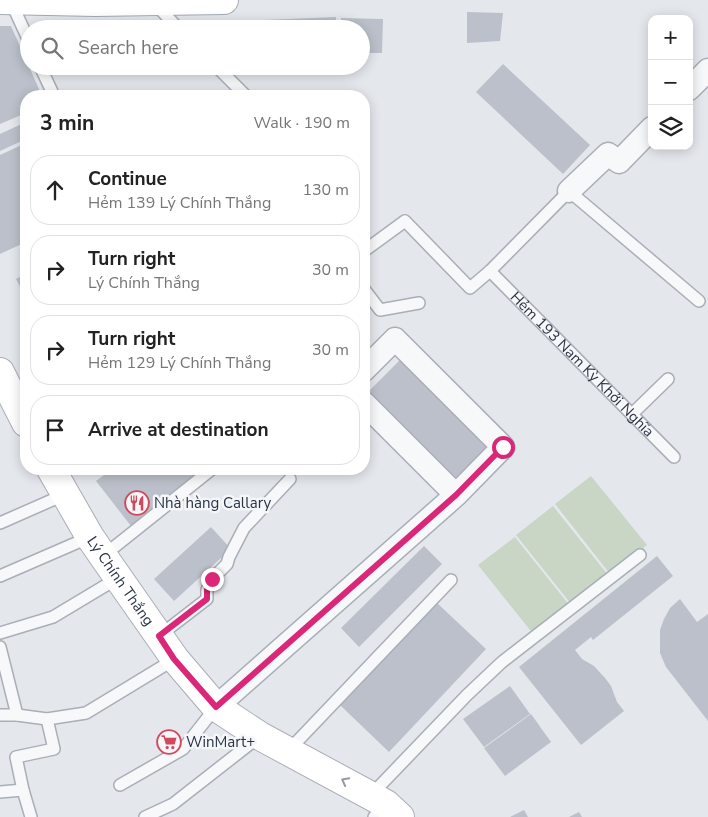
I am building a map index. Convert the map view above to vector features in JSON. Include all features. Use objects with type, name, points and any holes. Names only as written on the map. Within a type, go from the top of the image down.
[{"type":"main road","points":[[0,0],[95,2],[224,0]]},
{"type":"main road","points":[[0,372],[20,412]]},
{"type":"main road","name":"Lý Chính Thắng","points":[[55,475],[96,546],[174,659],[216,707],[260,736],[382,808]]},
{"type":"street","points":[[693,85],[708,70]]},
{"type":"street","points":[[569,190],[608,154],[619,162],[648,132]]},
{"type":"street","points":[[216,707],[456,495],[503,447],[395,339],[370,364]]},
{"type":"street","points":[[370,409],[456,495]]},
{"type":"lane","points":[[10,0],[20,22]]},
{"type":"lane","points":[[152,1],[170,20]]},
{"type":"lane","points":[[44,75],[51,90]]},
{"type":"lane","points":[[225,75],[240,90]]},
{"type":"lane","points":[[370,247],[406,221],[470,288],[490,271],[569,190],[699,301]]},
{"type":"lane","name":"Hẻm 193 Nam Kỳ Khởi Nghĩa","points":[[490,271],[674,457]]},
{"type":"lane","points":[[370,297],[380,310],[419,303]]},
{"type":"lane","points":[[632,414],[668,378]]},
{"type":"lane","points":[[0,576],[96,546],[203,475]]},
{"type":"lane","points":[[159,636],[207,599],[207,590],[212,579],[227,564],[231,551],[244,528],[290,479]]},
{"type":"lane","points":[[0,523],[66,494]]},
{"type":"lane","points":[[382,808],[467,695],[502,662],[640,555]]},
{"type":"lane","points":[[0,633],[53,617],[118,578]]},
{"type":"lane","points":[[288,751],[451,580]]},
{"type":"lane","points":[[0,647],[17,715]]},
{"type":"lane","points":[[0,715],[47,718],[86,713],[174,659]]},
{"type":"lane","points":[[120,784],[183,750],[216,707]]},
{"type":"lane","points":[[31,817],[16,757],[54,749],[47,718]]},
{"type":"lane","points":[[151,816],[173,804],[260,736]]},
{"type":"lane","points":[[0,792],[23,790]]},
{"type":"green space","points":[[591,476],[647,545],[610,574],[555,504]]},
{"type":"green space","points":[[553,506],[608,575],[571,604],[516,535]]},
{"type":"green space","points":[[515,537],[570,606],[534,635],[478,565]]},
{"type":"building","points":[[467,12],[503,13],[500,41],[467,43]]},
{"type":"building","points":[[336,17],[336,20],[264,20]]},
{"type":"building","points":[[341,18],[383,19],[382,53],[370,53],[370,20],[341,20]]},
{"type":"building","points":[[0,26],[11,26],[20,46],[20,75],[33,75],[39,90],[20,90],[20,116],[0,124]]},
{"type":"building","points":[[503,64],[590,145],[563,174],[476,92]]},
{"type":"building","points":[[20,125],[20,142],[0,151],[0,134]]},
{"type":"building","points":[[20,146],[20,245],[0,254],[0,155]]},
{"type":"building","points":[[20,277],[20,287],[16,279]]},
{"type":"building","points":[[401,359],[489,447],[457,479],[370,390]]},
{"type":"building","name":"Nhà hàng Callary","points":[[104,475],[194,476],[131,526],[96,481]]},
{"type":"building","points":[[211,527],[231,549],[174,601],[154,579]]},
{"type":"building","points":[[424,546],[442,564],[359,647],[341,628]]},
{"type":"building","points":[[657,556],[673,576],[593,640],[591,637],[575,650],[582,659],[594,666],[605,678],[611,686],[617,702],[624,711],[581,745],[519,667]]},
{"type":"building","points":[[680,599],[697,622],[708,614],[708,721],[666,667],[660,653],[660,630],[664,619],[670,608]]},
{"type":"building","points":[[436,602],[486,649],[389,752],[340,705]]},
{"type":"building","points":[[510,686],[530,714],[484,747],[463,719]]},
{"type":"building","points":[[531,714],[551,742],[505,776],[484,748]]},
{"type":"building","points":[[524,810],[528,817],[510,817]]},
{"type":"building","points":[[579,812],[582,817],[569,817]]},
{"type":"place","name":"Nhà hàng Callary","points":[[137,503]]},
{"type":"place","name":"WinMart+","points":[[169,742]]},
{"type":"route","points":[[212,579],[207,590],[207,599],[159,636],[174,659],[216,707],[456,495],[503,447]]}]
